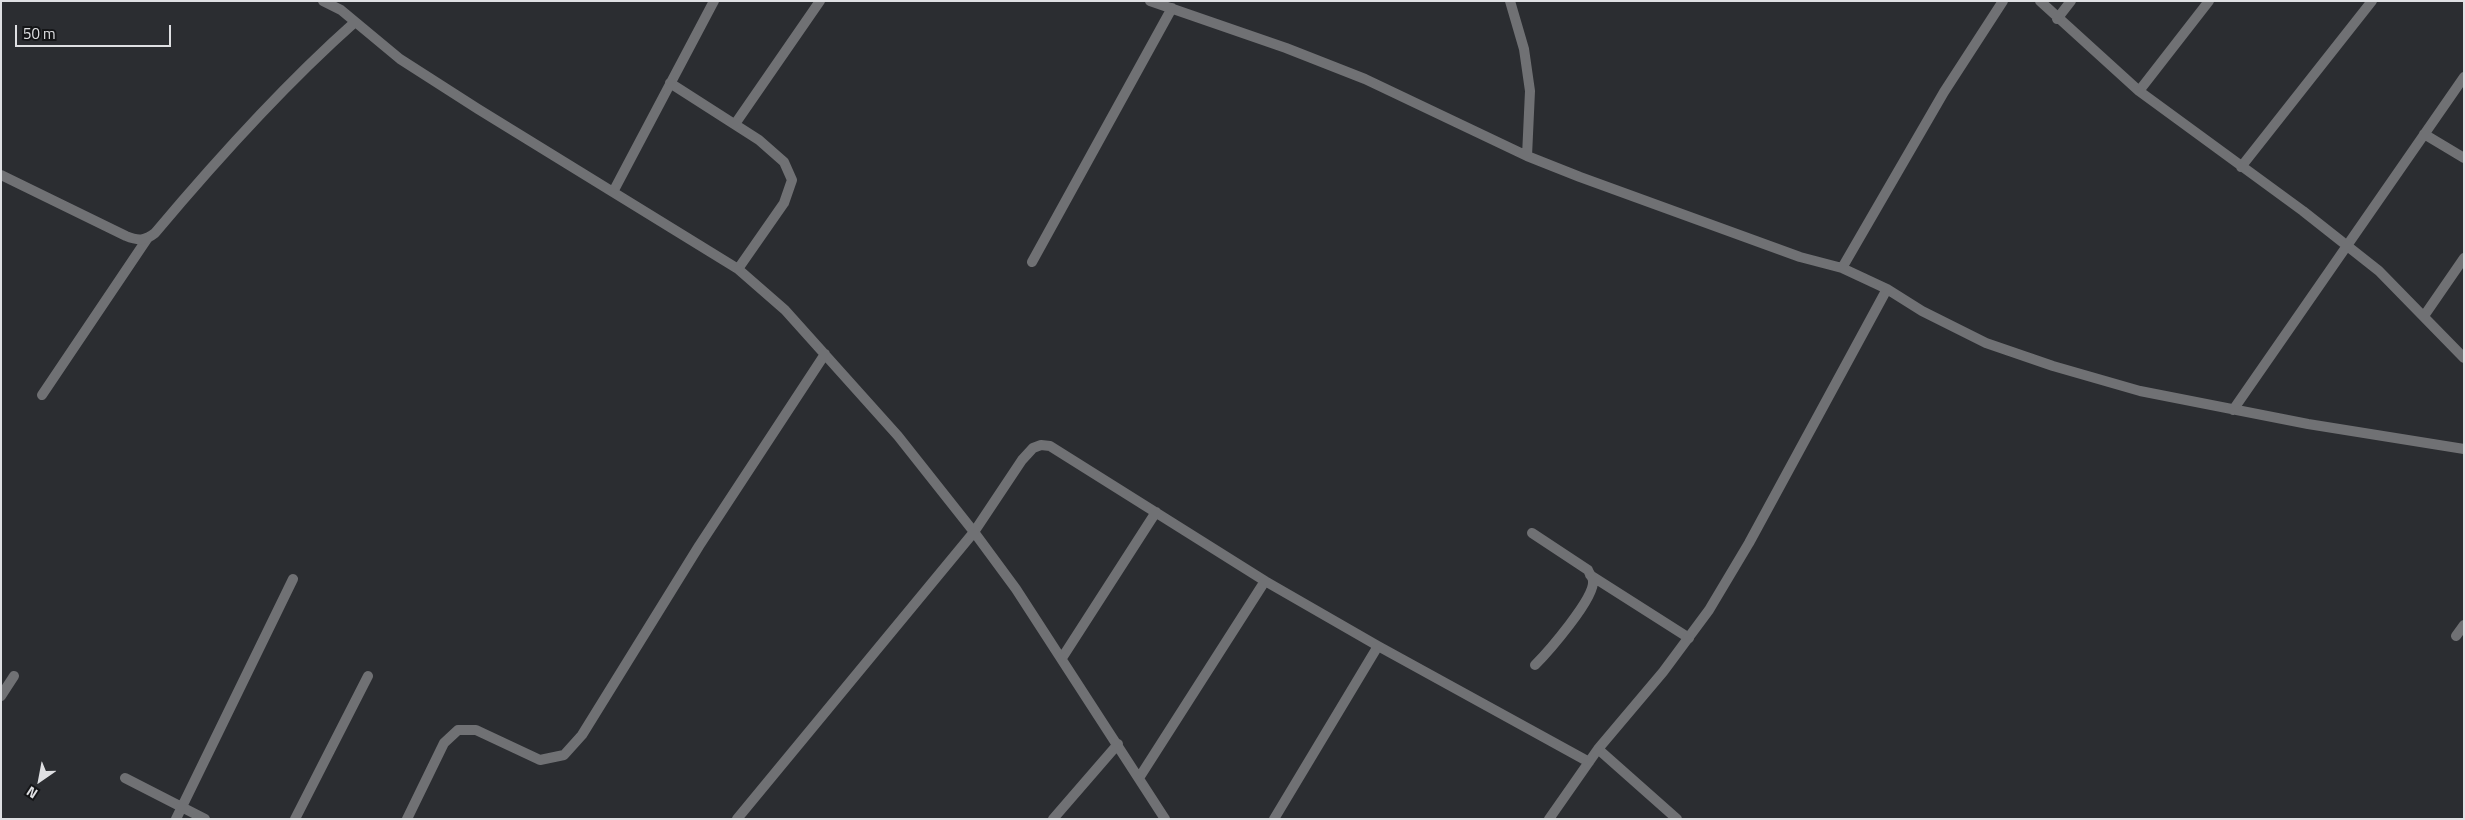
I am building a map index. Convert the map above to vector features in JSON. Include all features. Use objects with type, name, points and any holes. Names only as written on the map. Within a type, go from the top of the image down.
[{"type":"street","points":[[322,1],[341,10],[400,59],[544,152],[613,192],[738,270],[785,310],[898,436],[974,532],[1016,589],[1062,658],[1164,819]]},
{"type":"street","points":[[613,192],[714,1]]},
{"type":"street","points":[[735,124],[820,1]]},
{"type":"street","points":[[1150,1],[1286,48],[1365,79],[1527,156],[1752,240],[1800,257],[1842,268],[1887,289],[1922,311],[1994,346],[2140,392],[2233,410],[2464,449]]},
{"type":"street","points":[[1510,1],[1524,49],[1530,91],[1527,156]]},
{"type":"street","points":[[1842,268],[1944,92],[2003,1]]},
{"type":"street","points":[[2040,1],[2139,91],[2347,244],[2379,270],[2464,358]]},
{"type":"street","points":[[2058,19],[2071,1]]},
{"type":"street","points":[[2139,91],[2209,1]]},
{"type":"street","points":[[2241,167],[2372,1]]},
{"type":"street","points":[[1032,262],[1172,8]]},
{"type":"street","points":[[42,395],[147,239],[155,233],[214,164],[268,106],[320,53],[356,22]]},
{"type":"street","points":[[2233,410],[2464,77]]},
{"type":"street","points":[[670,83],[759,140],[784,162],[792,180],[784,203],[738,270]]},
{"type":"street","points":[[2424,134],[2464,158]]},
{"type":"street","points":[[1,175],[137,241],[147,239]]},
{"type":"street","points":[[2424,316],[2464,258]]},
{"type":"street","points":[[1549,819],[1598,749],[1710,610],[1749,543],[1887,289]]},
{"type":"street","points":[[407,819],[444,743],[458,730],[476,730],[540,760],[564,755],[582,735],[699,546],[825,354]]},
{"type":"street","points":[[737,819],[974,532],[1022,460],[1032,448],[1041,445],[1050,446],[1266,581],[1378,646],[1589,762]]},
{"type":"street","points":[[1062,658],[1156,512]]},
{"type":"street","points":[[1532,533],[1588,570],[1593,580],[1591,590],[1570,624],[1552,649],[1535,665]]},
{"type":"street","points":[[1590,575],[1689,638]]},
{"type":"street","points":[[176,819],[293,578]]},
{"type":"street","points":[[1139,778],[1266,581]]},
{"type":"street","points":[[2456,636],[2464,625]]},
{"type":"street","points":[[1274,819],[1378,646]]},
{"type":"street","points":[[1,696],[14,676]]},
{"type":"street","points":[[296,819],[368,676]]},
{"type":"street","points":[[1053,819],[1118,744]]},
{"type":"street","points":[[1598,749],[1677,819]]},
{"type":"street","points":[[126,778],[205,819]]}]
